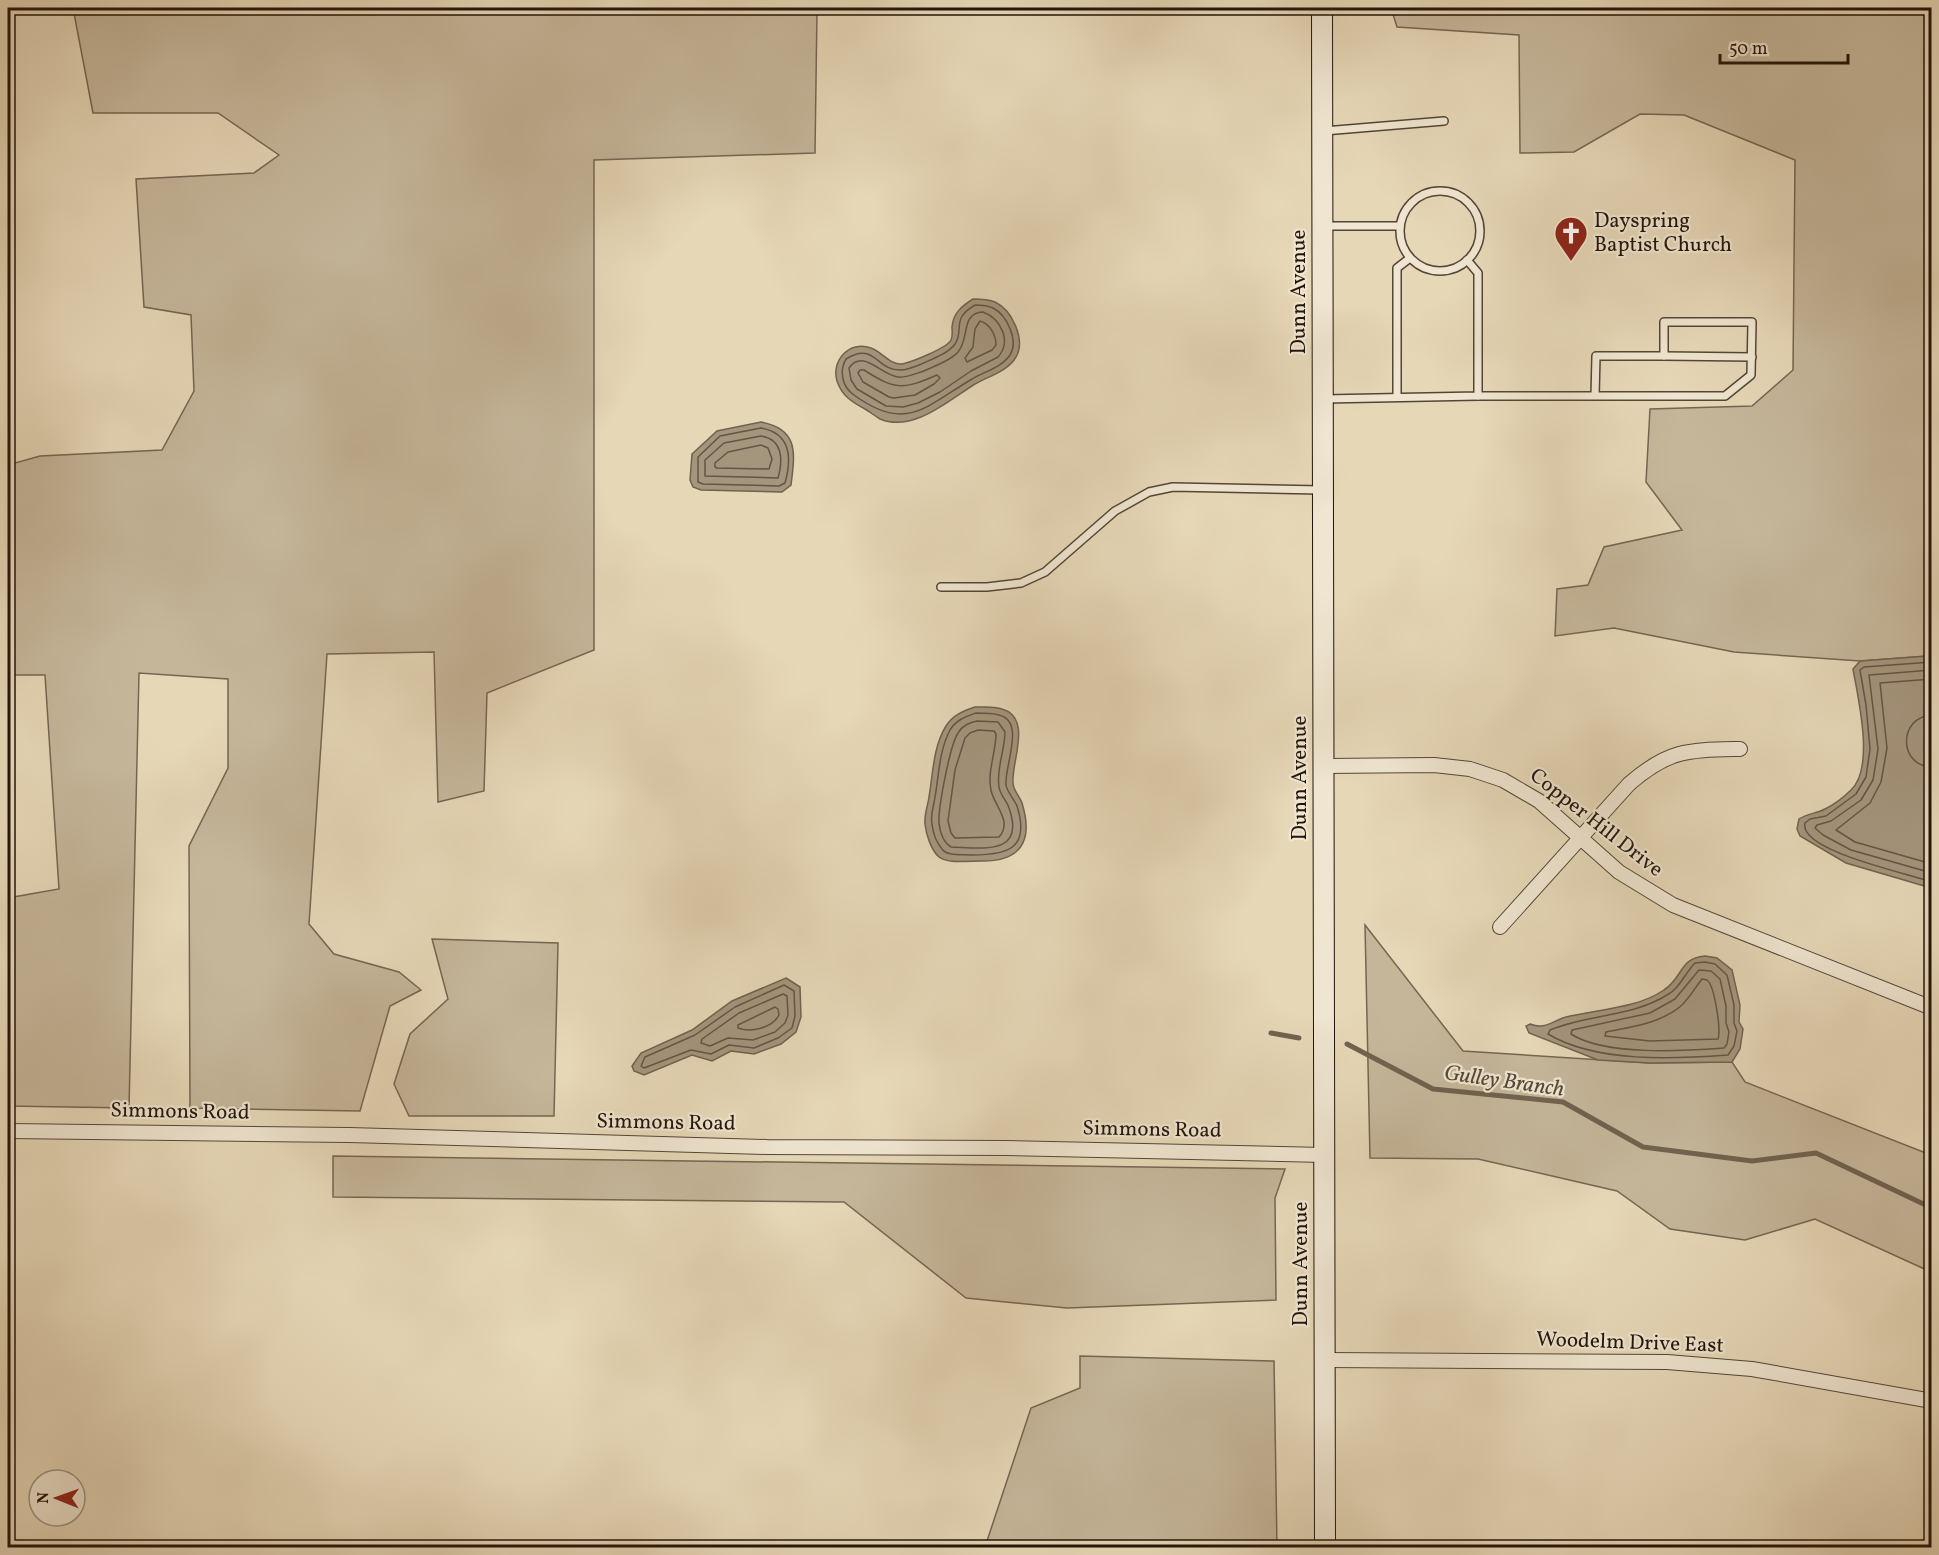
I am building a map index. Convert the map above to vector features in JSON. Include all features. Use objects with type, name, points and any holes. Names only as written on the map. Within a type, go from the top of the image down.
[{"type":"main road","name":"Dunn Avenue","points":[[1322,8],[1325,1548]]},
{"type":"street","points":[[1500,927],[1580,836],[1643,772],[1680,752],[1740,749]]},
{"type":"street","name":"Copper Hill Drive","points":[[1324,766],[1434,765],[1470,770],[1503,780],[1539,801],[1619,872],[1673,905],[1932,1008]]},
{"type":"street","name":"Simmons Road","points":[[8,1131],[349,1135],[767,1147],[1005,1148],[1324,1155]]},
{"type":"street","name":"Woodelm Drive East","points":[[1325,1360],[1667,1362],[1752,1369],[1932,1401]]},
{"type":"lane","points":[[1322,131],[1444,121]]},
{"type":"lane","points":[[1438,190],[1452,192],[1464,198],[1474,209],[1479,222],[1480,236],[1476,249],[1467,260],[1457,268],[1445,271],[1426,268],[1410,258],[1403,248],[1399,235],[1400,226],[1404,210],[1412,201],[1424,193],[1438,190]]},
{"type":"lane","points":[[1323,226],[1400,226]]},
{"type":"lane","points":[[1397,397],[1397,268],[1410,258]]},
{"type":"lane","points":[[1467,260],[1478,273],[1478,396]]},
{"type":"lane","points":[[1324,399],[1478,396],[1725,396],[1751,375],[1752,322],[1664,322],[1664,356]]},
{"type":"lane","points":[[1595,396],[1596,356],[1752,357]]},
{"type":"lane","points":[[941,587],[987,587],[1021,583],[1045,572],[1114,511],[1149,492],[1173,487],[1324,490]]},
{"type":"shaded area","points":[[73,8],[799,8],[817,11],[815,153],[594,160],[594,650],[487,693],[484,791],[438,802],[434,652],[327,654],[309,924],[334,954],[399,972],[421,990],[390,1006],[360,1111],[190,1108],[189,846],[228,768],[228,679],[139,673],[129,1108],[8,1106],[8,898],[59,889],[45,675],[8,675],[8,465],[40,456],[162,450],[194,391],[191,315],[144,307],[136,179],[254,173],[279,155],[218,113],[93,113]]},
{"type":"shaded area","points":[[1391,8],[1931,8],[1931,658],[1928,656],[1860,661],[1734,652],[1614,628],[1555,636],[1557,589],[1588,585],[1604,547],[1682,530],[1646,482],[1650,409],[1752,406],[1793,370],[1795,160],[1684,115],[1640,114],[1574,152],[1520,153],[1519,35],[1397,27]]},
{"type":"shaded area","points":[[1365,925],[1463,1051],[1650,1063],[1732,1062],[1745,1082],[1931,1155],[1931,1272],[1815,1219],[1745,1240],[1670,1229],[1617,1191],[1478,1159],[1370,1158]]},
{"type":"shaded area","points":[[432,939],[558,943],[554,1116],[409,1116],[394,1084],[410,1034],[448,999]]},
{"type":"shaded area","points":[[333,1156],[1285,1169],[1275,1198],[1276,1300],[1067,1308],[966,1298],[844,1202],[333,1197]]},
{"type":"shaded area","points":[[1080,1356],[1274,1361],[1277,1547],[985,1547],[1031,1408],[1080,1388]]},
{"type":"water","points":[[973,299],[995,302],[1007,312],[1016,326],[1019,350],[1013,362],[1003,370],[975,384],[930,413],[905,422],[880,419],[852,401],[842,391],[837,381],[837,366],[839,360],[849,350],[863,346],[871,348],[898,364],[921,358],[948,343],[952,338],[956,314]]},
{"type":"water","points":[[761,422],[782,430],[792,444],[791,485],[782,492],[701,490],[693,487],[690,480],[692,454],[717,431]]},
{"type":"water","points":[[1928,656],[1932,658],[1932,725],[1928,740],[1932,773],[1931,888],[1846,863],[1800,836],[1797,829],[1799,819],[1822,811],[1835,803],[1851,790],[1858,780],[1862,766],[1863,732],[1853,669],[1860,661]]},
{"type":"water","points":[[975,707],[1002,709],[1017,721],[1019,731],[1013,783],[1022,803],[1025,817],[1025,839],[1014,853],[1005,858],[948,861],[939,857],[934,850],[925,824],[934,761],[938,743],[949,722],[959,714]]},
{"type":"water","points":[[1705,956],[1717,958],[1732,970],[1740,1005],[1739,1022],[1743,1029],[1740,1049],[1732,1062],[1650,1063],[1598,1060],[1529,1033],[1526,1026],[1546,1025],[1566,1017],[1641,1001],[1670,985],[1690,960]]},
{"type":"water","points":[[786,978],[800,987],[801,1017],[796,1032],[781,1044],[754,1054],[731,1051],[712,1061],[692,1055],[644,1075],[634,1071],[632,1066],[641,1053],[692,1030],[732,1001]]},
{"type":"waterway","name":"Gulley Branch","points":[[1271,1033],[1299,1038]]},
{"type":"waterway","name":"Gulley Branch","points":[[1347,1044],[1433,1089],[1563,1102],[1643,1147],[1752,1161],[1816,1153],[1932,1208]]},
{"type":"place","name":"Dayspring Baptist Church","points":[[1571,262]]}]
